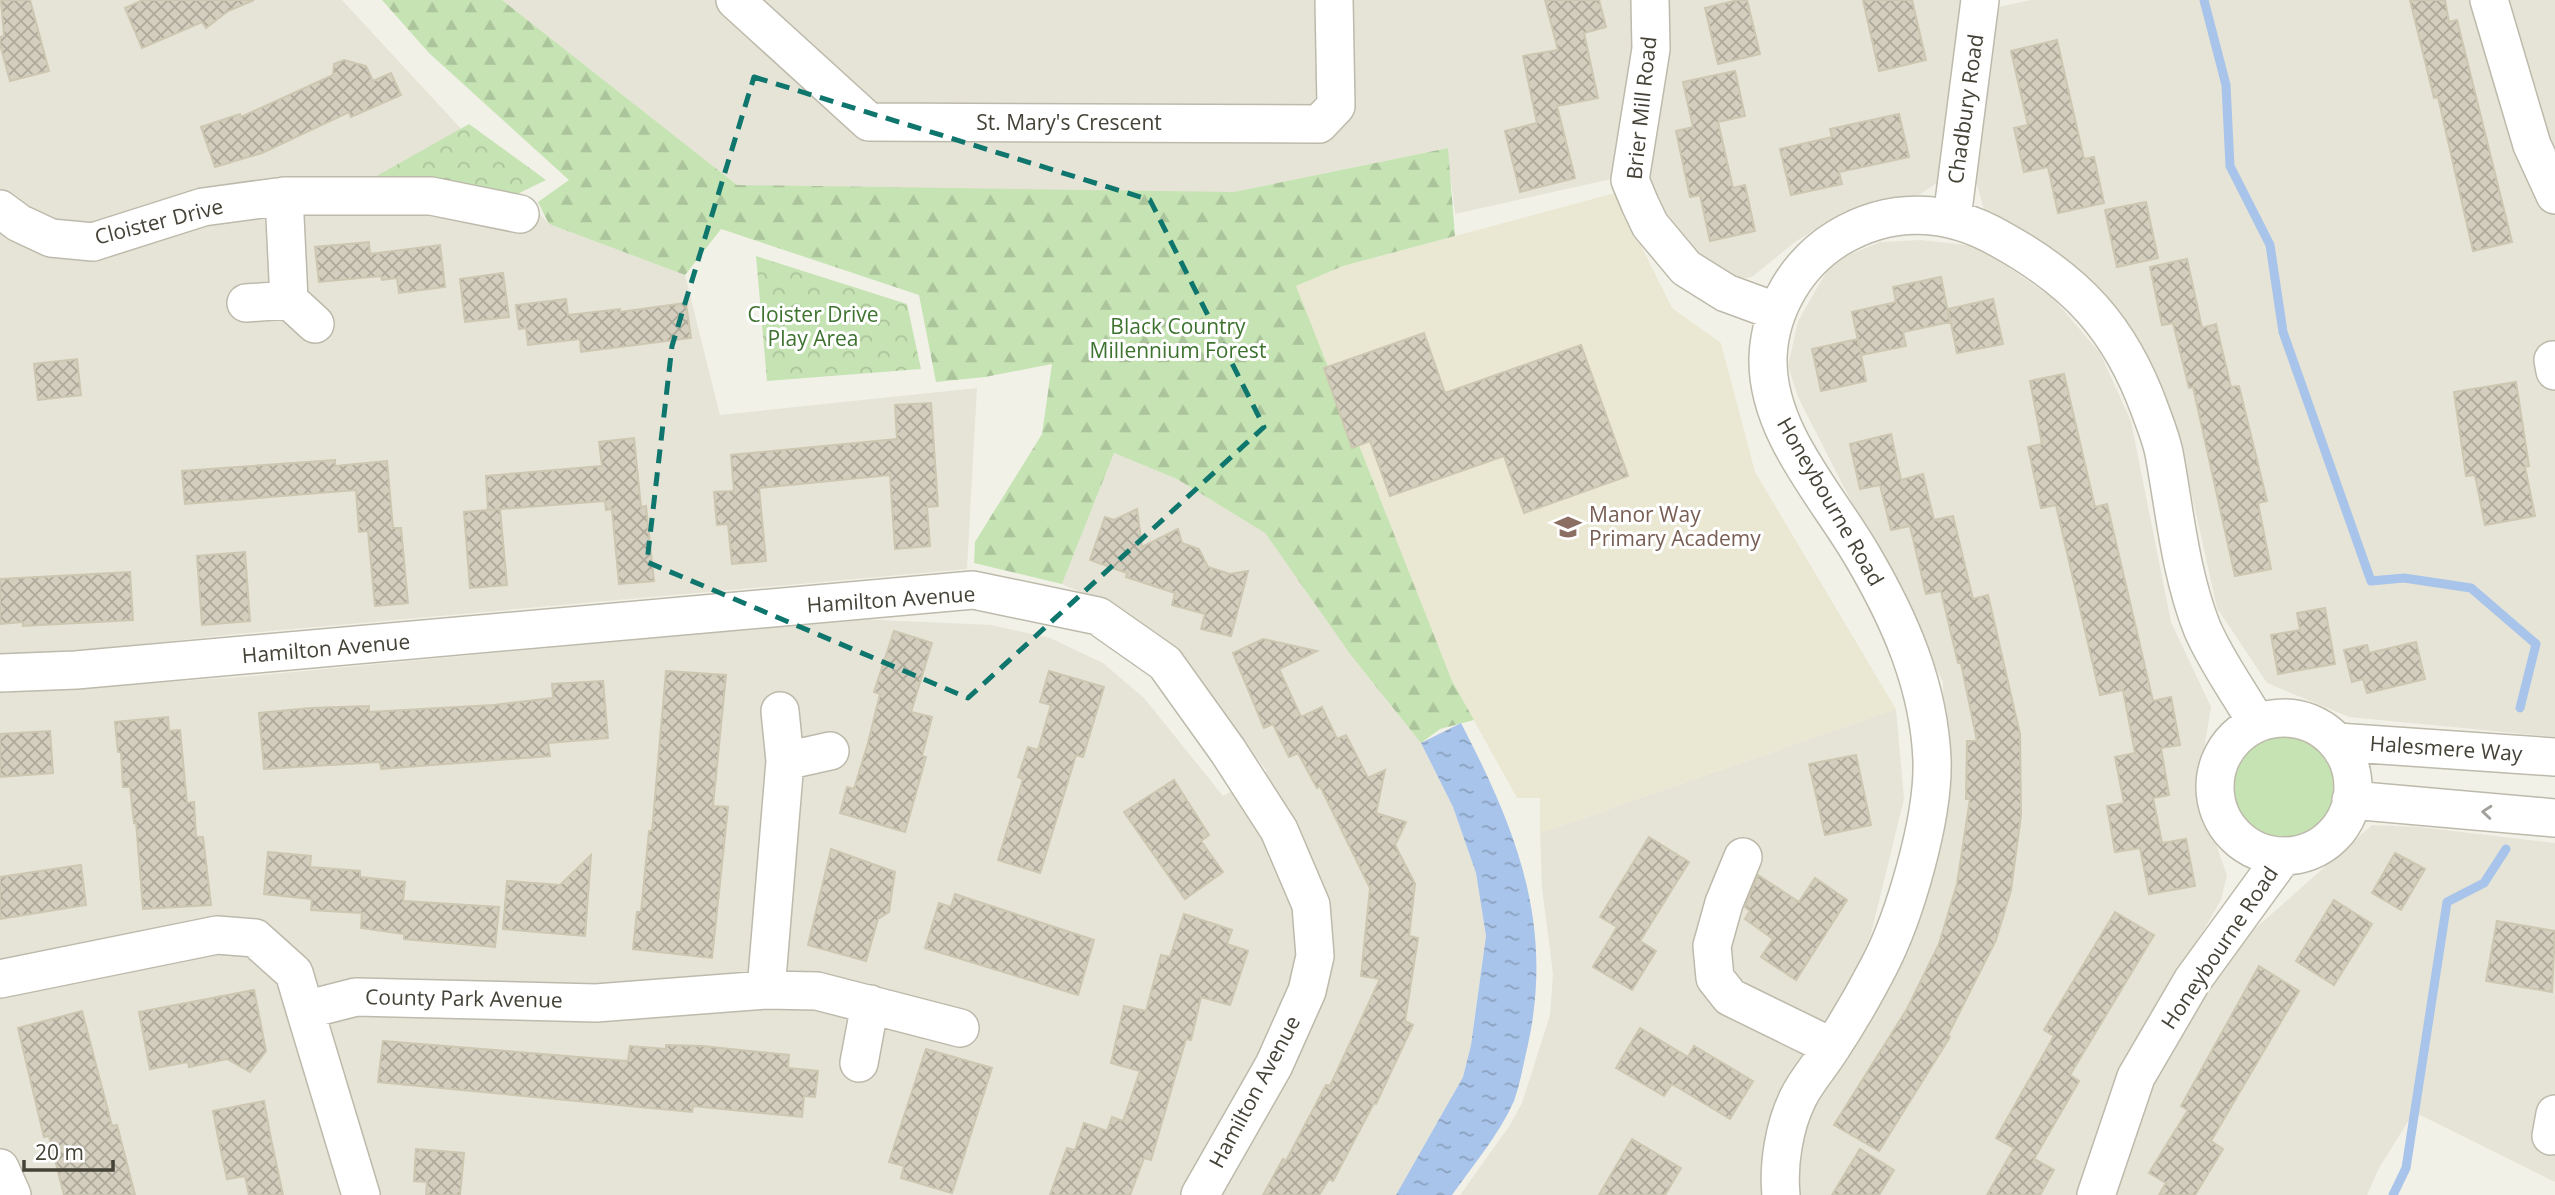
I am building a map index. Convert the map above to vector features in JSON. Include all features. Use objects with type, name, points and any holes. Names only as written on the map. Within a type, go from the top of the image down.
[{"type":"street","name":"St. Mary's Crescent","points":[[735,0],[869,122],[1319,124],[1336,106],[1334,0]]},
{"type":"street","name":"Brier Mill Road","points":[[1650,0],[1651,49],[1630,180],[1650,225],[1686,268],[1726,293],[1775,311]]},
{"type":"street","name":"Chadbury Road","points":[[1952,218],[1980,0]]},
{"type":"street","points":[[2488,0],[2532,145],[2555,195]]},
{"type":"street","points":[[246,303],[302,312],[284,196]]},
{"type":"street","name":"Cloister Drive","points":[[0,209],[19,223],[51,238],[93,242],[203,207],[284,196],[431,196],[520,214]]},
{"type":"street","name":"Honeybourne Road","points":[[1781,1195],[1779,1170],[1797,1100],[1880,965],[1898,919],[1923,838],[1932,763],[1926,708],[1907,640],[1864,558],[1779,422],[1768,359],[1775,311],[1811,259],[1856,228],[1874,220],[1904,214],[1952,218],[1984,230],[2039,260],[2099,314],[2121,343],[2137,373],[2163,446],[2181,561],[2203,631],[2256,722]]},
{"type":"street","name":"Hamilton Avenue","points":[[0,673],[76,670],[973,590],[1098,616],[1165,663],[1279,830],[1311,905],[1315,956],[1307,991],[1274,1065],[1200,1195]]},
{"type":"street","points":[[766,990],[785,761],[780,711]]},
{"type":"street","points":[[2272,719],[2307,723],[2337,742],[2349,757],[2353,771],[2351,800],[2346,816],[2330,839],[2305,853],[2283,856],[2244,843],[2229,830],[2220,811],[2216,790],[2225,751],[2240,732],[2256,722],[2272,719]]},
{"type":"street","name":"Halesmere Way","points":[[2337,742],[2555,757]]},
{"type":"street","points":[[785,761],[830,751]]},
{"type":"street","points":[[2351,800],[2555,817]]},
{"type":"street","name":"Honeybourne Road","points":[[2096,1195],[2136,1077],[2192,981],[2283,856]]},
{"type":"street","points":[[1743,857],[1724,903],[1712,946],[1714,978],[1730,997],[1832,1047]]},
{"type":"street","points":[[0,979],[217,935],[255,938],[294,973],[361,1195]]},
{"type":"street","name":"County Park Avenue","points":[[305,1010],[356,997],[596,1003],[766,990],[817,990],[960,1028]]},
{"type":"street","points":[[859,1063],[870,1004]]},
{"type":"street","points":[[0,1168],[12,1195]]},
{"type":"highlighted area","points":[[754,77],[1150,200],[1264,427],[968,698],[647,562],[672,346]]},
{"type":"shaded area","points":[[0,0],[342,0],[549,224],[685,275],[720,415],[977,388],[967,569],[236,634],[34,656],[0,656]]},
{"type":"shaded area","points":[[502,0],[1643,0],[1620,177],[1455,214],[1447,148],[978,245],[737,185]]},
{"type":"shaded area","points":[[1665,0],[1966,0],[1944,178],[1919,195],[1845,211],[1795,242],[1752,277],[1730,281],[1674,235],[1646,176]]},
{"type":"shaded area","points":[[2031,0],[2555,0],[2555,737],[2349,717],[2267,683],[2217,608],[2176,424],[2132,331],[2084,277],[1984,210],[1975,177],[1999,7]]},
{"type":"shaded area","name":"Manor Way Primary Academy","points":[[1615,193],[1672,308],[1721,343],[1755,472],[1896,709],[1540,833],[1540,798],[1517,798],[1452,681],[1136,353],[1343,266]]},
{"type":"shaded area","points":[[1920,240],[1977,246],[2053,298],[2100,353],[2131,421],[2171,622],[2211,707],[2197,791],[2227,875],[2221,900],[2129,1059],[2156,1076],[2241,941],[2372,825],[2419,827],[2555,843],[2555,1182],[2414,1112],[2379,1168],[2367,1195],[1460,1195],[1510,1125],[1522,1103],[1550,1015],[1553,974],[1542,888],[1540,833],[1896,709],[1904,799],[1871,934],[1853,978],[1772,1107],[1808,1119],[1908,953],[1944,823],[1943,682],[1798,397],[1788,366],[1798,321],[1832,262],[1880,242]]},
{"type":"shaded area","points":[[1114,453],[1177,479],[1265,533],[1350,654],[1421,743],[1453,807],[1476,873],[1486,936],[1471,1045],[1463,1077],[1396,1195],[0,1195],[0,693],[240,677],[857,619],[991,625],[1050,638],[1103,663],[1144,698],[1223,796],[1267,771],[1180,662],[1107,604],[1062,584]]},
{"type":"green space","name":"Black Country Millennium Forest","points":[[382,0],[502,0],[737,185],[1234,192],[1448,148],[1455,236],[1343,266],[1296,286],[1452,681],[1474,720],[1440,729],[1421,743],[1350,654],[1265,533],[1177,479],[1114,453],[1062,584],[974,563],[975,542],[1042,434],[1052,364],[985,377],[936,382],[919,295],[721,229],[685,275],[549,224],[538,202],[569,180],[429,53]]},
{"type":"green space","points":[[469,124],[546,180],[511,197],[375,177]]},
{"type":"green space","name":"Cloister Drive Play Area","points":[[756,256],[907,304],[921,369],[767,381]]},
{"type":"green space","points":[[2282,735],[2302,739],[2320,750],[2331,768],[2335,788],[2331,808],[2320,826],[2302,837],[2282,841],[2262,837],[2244,826],[2233,808],[2229,788],[2233,768],[2244,750],[2262,739]]},
{"type":"water","points":[[1461,723],[1499,802],[1526,880],[1536,961],[1534,1004],[1527,1049],[1514,1101],[1477,1161],[1452,1195],[1396,1195],[1463,1077],[1471,1045],[1486,936],[1476,873],[1453,807],[1421,743]]},
{"type":"building","points":[[1,0],[30,0],[49,71],[10,81],[0,44],[0,37],[4,36]]},
{"type":"building","points":[[143,0],[254,0],[228,11],[206,28],[202,22],[142,48],[125,8]]},
{"type":"building","points":[[1545,0],[1599,0],[1606,27],[1584,33],[1598,98],[1557,106],[1575,178],[1520,192],[1505,131],[1537,123],[1523,56],[1558,50]]},
{"type":"building","points":[[1747,0],[1760,54],[1718,64],[1705,8]]},
{"type":"building","points":[[1863,0],[1912,0],[1926,60],[1879,71]]},
{"type":"building","points":[[2410,0],[2445,0],[2449,22],[2457,20],[2512,242],[2473,251],[2438,97],[2434,98]]},
{"type":"building","points":[[2057,40],[2084,159],[2094,157],[2104,203],[2058,213],[2048,167],[2024,172],[2014,128],[2028,125],[2011,51]]},
{"type":"building","points":[[344,60],[366,66],[373,81],[391,73],[401,95],[351,117],[349,112],[262,153],[215,167],[201,127],[240,114],[241,117],[333,75],[334,64]]},
{"type":"building","points":[[1735,71],[1745,116],[1718,122],[1733,188],[1745,185],[1755,231],[1710,241],[1700,195],[1690,197],[1676,131],[1693,127],[1683,82]]},
{"type":"building","points":[[1899,114],[1909,157],[1839,172],[1842,184],[1791,195],[1780,149],[1832,137],[1830,129]]},
{"type":"building","points":[[2146,202],[2158,258],[2117,267],[2105,210]]},
{"type":"building","points":[[369,242],[370,254],[440,245],[445,287],[399,293],[397,278],[382,280],[381,276],[319,282],[315,247]]},
{"type":"building","points":[[2187,259],[2202,328],[2216,324],[2231,387],[2239,386],[2267,501],[2258,503],[2271,569],[2235,576],[2193,387],[2189,388],[2173,323],[2162,325],[2150,267]]},
{"type":"building","points":[[503,273],[509,317],[465,322],[460,279]]},
{"type":"building","points":[[1941,277],[1950,322],[1903,332],[1906,346],[1861,355],[1852,312],[1896,302],[1893,287]]},
{"type":"building","points":[[566,299],[568,315],[620,309],[620,312],[686,303],[691,338],[581,352],[580,339],[528,345],[526,328],[519,329],[516,305]]},
{"type":"building","points":[[1993,299],[2003,344],[1957,353],[1948,309]]},
{"type":"building","points":[[1424,333],[1445,393],[1581,345],[1628,476],[1524,513],[1504,456],[1390,496],[1370,441],[1352,448],[1324,368]]},
{"type":"building","points":[[1858,339],[1866,381],[1821,391],[1812,349]]},
{"type":"building","points":[[77,359],[81,395],[38,400],[34,364]]},
{"type":"building","points":[[2064,374],[2095,507],[2107,504],[2153,701],[2171,697],[2180,745],[2161,748],[2169,795],[2153,798],[2162,843],[2186,839],[2195,886],[2149,894],[2140,848],[2115,852],[2107,806],[2124,803],[2115,757],[2135,753],[2123,690],[2100,695],[2056,505],[2041,508],[2028,447],[2042,444],[2030,381]]},
{"type":"building","points":[[2516,382],[2529,466],[2525,467],[2535,516],[2485,525],[2475,475],[2466,476],[2454,392]]},
{"type":"building","points":[[931,403],[938,506],[927,507],[930,546],[895,549],[890,475],[759,488],[766,561],[732,564],[728,524],[717,525],[714,492],[734,491],[731,455],[897,439],[895,405]]},
{"type":"building","points":[[1891,434],[1901,480],[1923,474],[1934,520],[1953,516],[1973,599],[1988,595],[2020,734],[2021,815],[2011,890],[1996,940],[1948,1035],[1950,1037],[1879,1151],[1834,1125],[1907,1009],[1939,944],[1957,884],[1970,799],[1966,799],[1967,741],[1977,741],[1961,663],[1958,663],[1941,591],[1926,594],[1910,526],[1891,530],[1880,485],[1860,489],[1850,444]]},
{"type":"building","points":[[634,438],[641,507],[646,506],[654,581],[619,584],[612,509],[606,510],[605,501],[488,510],[486,476],[602,466],[599,442]]},
{"type":"building","points":[[335,460],[335,466],[387,461],[393,528],[401,528],[408,603],[375,606],[368,531],[359,532],[356,490],[185,504],[182,471]]},
{"type":"building","points":[[500,509],[507,585],[470,588],[464,512]]},
{"type":"building","points":[[1137,509],[1142,547],[1178,529],[1182,543],[1199,549],[1208,567],[1230,574],[1248,571],[1231,636],[1201,629],[1205,614],[1172,605],[1175,593],[1126,577],[1127,573],[1090,560],[1105,517],[1114,520]]},
{"type":"building","points":[[245,552],[250,621],[202,625],[197,556]]},
{"type":"building","points":[[130,572],[133,620],[23,626],[23,622],[0,624],[0,579]]},
{"type":"building","points":[[2325,608],[2335,664],[2278,674],[2271,635],[2300,630],[2297,613]]},
{"type":"building","points":[[894,631],[932,643],[911,712],[932,717],[922,756],[926,757],[905,832],[840,813],[847,787],[854,789],[868,743],[880,694],[874,692]]},
{"type":"building","points":[[1263,639],[1317,651],[1279,669],[1301,717],[1322,707],[1337,739],[1346,735],[1368,778],[1385,770],[1376,813],[1406,822],[1395,845],[1415,884],[1409,936],[1418,938],[1405,1021],[1413,1025],[1376,1104],[1374,1103],[1333,1181],[1329,1179],[1319,1195],[1263,1195],[1283,1159],[1286,1161],[1326,1085],[1330,1086],[1380,979],[1361,976],[1370,888],[1320,786],[1317,788],[1298,753],[1289,757],[1273,724],[1264,728],[1233,653]]},
{"type":"building","points":[[2416,642],[2425,679],[2367,693],[2363,679],[2352,682],[2344,650],[2367,645],[2369,653]]},
{"type":"building","points":[[666,671],[726,675],[713,806],[728,807],[712,958],[633,949],[637,912],[641,912],[649,831],[652,831]]},
{"type":"building","points":[[1049,671],[1104,687],[1083,757],[1076,755],[1040,873],[998,860],[1023,779],[1018,777],[1028,747],[1038,750],[1051,705],[1040,702]]},
{"type":"building","points":[[603,681],[608,738],[548,743],[550,756],[381,769],[380,762],[264,769],[259,713],[369,706],[369,712],[494,705],[553,698],[552,684]]},
{"type":"building","points":[[168,717],[169,731],[180,730],[187,803],[194,802],[196,837],[203,837],[211,905],[143,909],[136,822],[134,823],[130,787],[123,787],[121,752],[118,752],[115,722]]},
{"type":"building","points":[[50,731],[53,773],[0,777],[0,734]]},
{"type":"building","points":[[1856,755],[1871,825],[1825,835],[1809,764]]},
{"type":"building","points":[[1174,780],[1209,835],[1201,841],[1223,872],[1185,899],[1124,812]]},
{"type":"building","points":[[1649,837],[1689,862],[1640,941],[1656,951],[1632,990],[1593,967],[1617,927],[1600,917]]},
{"type":"building","points":[[831,849],[895,872],[889,912],[878,919],[866,961],[808,945]]},
{"type":"building","points":[[268,852],[311,856],[310,867],[360,871],[360,877],[405,882],[403,901],[499,907],[495,947],[404,939],[404,934],[361,928],[362,913],[311,910],[312,899],[264,894]]},
{"type":"building","points":[[2395,853],[2425,869],[2401,910],[2372,893]]},
{"type":"building","points":[[591,855],[585,936],[503,929],[507,881],[560,885]]},
{"type":"building","points":[[81,865],[86,905],[0,919],[0,877]]},
{"type":"building","points":[[1758,875],[1799,902],[1815,878],[1847,900],[1796,980],[1761,957],[1773,939],[1745,919],[1750,911],[1745,907]]},
{"type":"building","points":[[955,894],[1094,940],[1078,995],[925,948],[939,903],[951,907]]},
{"type":"building","points":[[2334,900],[2372,924],[2334,985],[2296,961]]},
{"type":"building","points":[[2115,912],[2154,935],[2070,1075],[2079,1081],[2034,1159],[2054,1170],[2040,1195],[1987,1195],[2014,1148],[1996,1138],[2054,1036],[2044,1030]]},
{"type":"building","points":[[1184,914],[1232,930],[1227,944],[1248,951],[1230,1005],[1201,997],[1191,1040],[1186,1039],[1151,1160],[1144,1158],[1130,1195],[1050,1195],[1067,1148],[1075,1150],[1084,1123],[1107,1131],[1112,1117],[1123,1121],[1140,1071],[1111,1063],[1124,1006],[1146,1011],[1161,955],[1170,957]]},
{"type":"building","points":[[2497,921],[2555,931],[2552,992],[2486,981]]},
{"type":"building","points":[[2259,966],[2299,991],[2211,1141],[2223,1149],[2195,1195],[2159,1195],[2166,1183],[2149,1173],[2188,1110],[2181,1106]]},
{"type":"building","points":[[254,990],[266,1051],[250,1072],[227,1059],[189,1067],[188,1062],[150,1069],[139,1012]]},
{"type":"building","points":[[82,1011],[112,1126],[117,1125],[135,1195],[64,1195],[49,1136],[44,1137],[18,1028]]},
{"type":"building","points":[[1640,1028],[1688,1057],[1694,1046],[1753,1081],[1730,1119],[1672,1084],[1664,1096],[1616,1068]]},
{"type":"building","points":[[383,1041],[628,1061],[630,1046],[666,1049],[666,1045],[702,1046],[789,1055],[788,1068],[818,1071],[815,1097],[804,1096],[802,1117],[693,1106],[692,1112],[378,1082]]},
{"type":"building","points":[[926,1049],[992,1068],[952,1193],[901,1178],[904,1166],[889,1162]]},
{"type":"building","points":[[264,1101],[283,1195],[249,1195],[245,1176],[227,1179],[219,1142],[213,1111]]},
{"type":"building","points":[[1632,1139],[1681,1168],[1665,1195],[1599,1195]]},
{"type":"building","points":[[416,1149],[464,1153],[460,1195],[426,1195],[427,1182],[414,1181]]},
{"type":"building","points":[[1860,1149],[1894,1170],[1879,1195],[1832,1195]]},
{"type":"waterway","points":[[2204,0],[2226,85],[2230,166],[2270,245],[2283,332],[2371,581],[2404,578],[2471,588],[2536,644],[2520,708]]},
{"type":"waterway","points":[[2393,1195],[2406,1168],[2447,902],[2484,883],[2506,849]]},
{"type":"place","name":"Manor Way Primary Academy","points":[[1568,527]]}]
